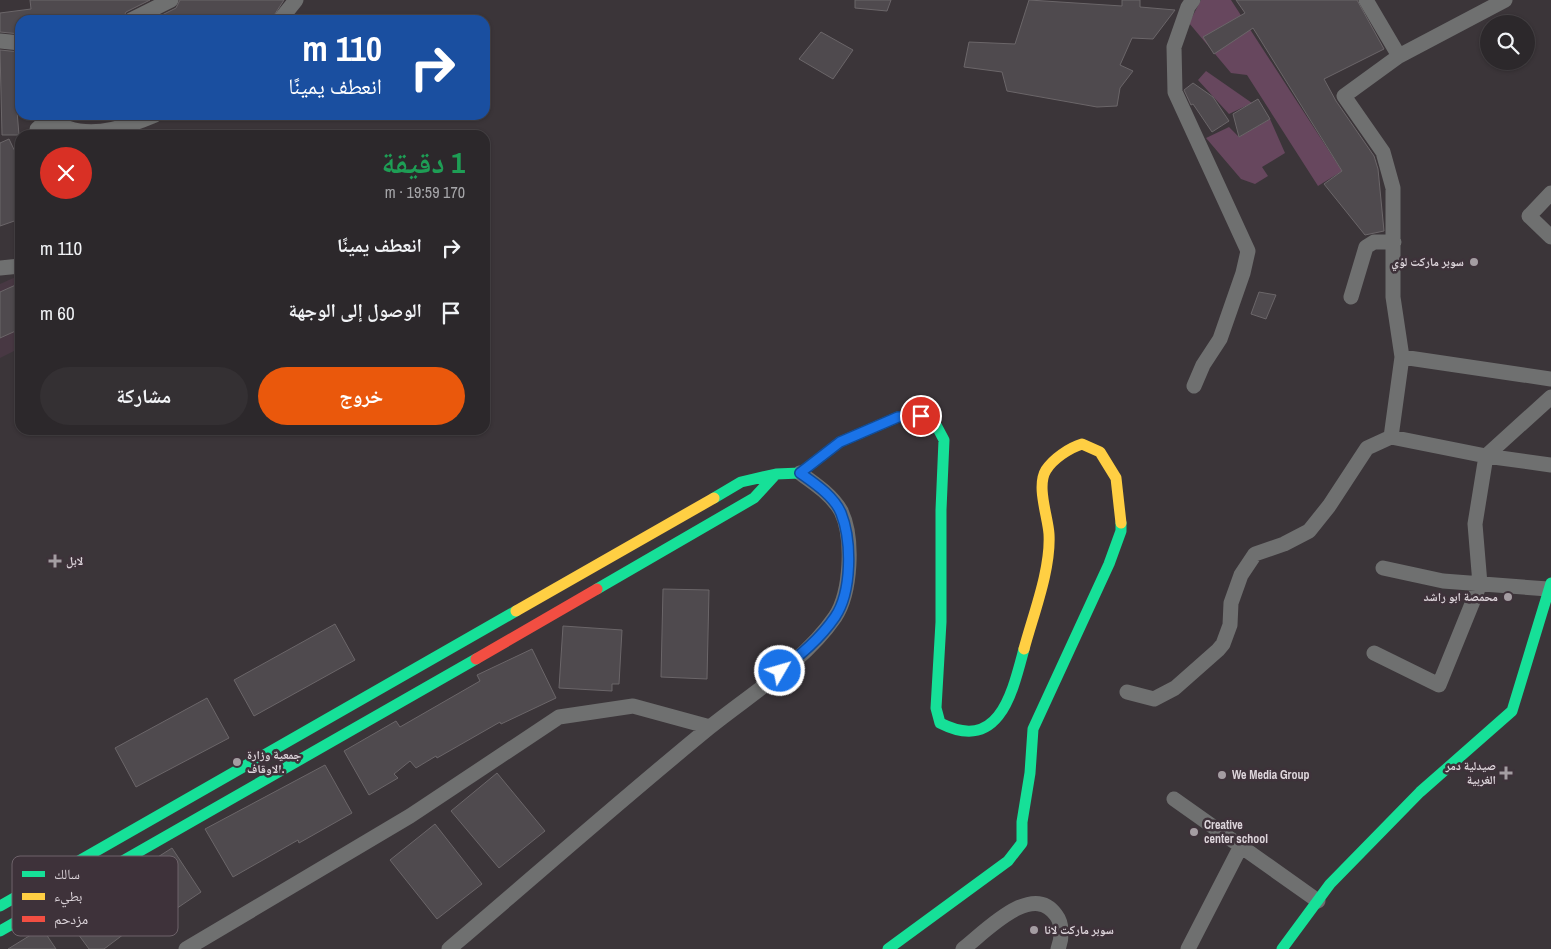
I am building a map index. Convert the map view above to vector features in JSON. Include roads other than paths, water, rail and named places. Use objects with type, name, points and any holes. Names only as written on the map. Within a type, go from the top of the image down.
[{"type":"street","points":[[141,15],[172,0]]},
{"type":"street","points":[[284,15],[296,0]]},
{"type":"street","points":[[1193,0],[1188,7],[1174,47],[1175,92],[1248,251],[1243,273],[1220,339],[1203,365],[1194,386]]},
{"type":"street","points":[[1366,0],[1399,56]]},
{"type":"street","points":[[1391,437],[1402,357],[1393,297],[1393,188],[1383,152],[1344,96],[1399,56],[1505,0]]},
{"type":"street","points":[[0,40],[15,42]]},
{"type":"street","points":[[105,130],[138,120]]},
{"type":"street","points":[[37,130],[46,121],[56,121],[68,128],[91,130]]},
{"type":"street","points":[[1551,193],[1529,216],[1551,237]]},
{"type":"street","points":[[1351,297],[1366,247],[1374,242],[1394,242]]},
{"type":"street","points":[[0,268],[15,266]]},
{"type":"street","points":[[1402,357],[1551,378]]},
{"type":"street","points":[[1374,653],[1438,685],[1480,584],[1475,524],[1486,456],[1551,397]]},
{"type":"street","points":[[87,856],[741,482],[776,474],[800,473],[840,442],[898,417],[921,416],[935,423],[944,440],[941,510],[941,622],[936,708],[940,723],[954,730],[975,732],[993,722],[1007,703],[1013,690],[1039,594],[1046,565],[1049,535],[1042,491],[1045,471],[1070,448],[1082,444],[1100,452],[1116,478],[1120,502],[1121,531],[1109,564],[1033,729],[1030,773],[1022,822],[1022,844],[1008,861],[888,949]]},
{"type":"street","points":[[1127,692],[1154,699],[1175,688],[1218,650],[1223,644],[1230,625],[1231,603],[1241,575],[1255,554],[1284,544],[1309,531],[1329,506],[1367,448],[1391,437],[1486,456],[1551,465]]},
{"type":"street","points":[[448,949],[710,727],[808,649],[836,616],[848,582],[847,537],[840,511],[821,488],[800,473]]},
{"type":"street","points":[[132,856],[384,713],[746,503],[754,498],[776,474]]},
{"type":"street","points":[[1282,949],[1330,884],[1420,792],[1512,711],[1550,588],[1443,581],[1383,568]]},
{"type":"street","points":[[186,949],[410,816],[559,718],[633,706],[710,727]]},
{"type":"street","points":[[1174,799],[1318,901]]},
{"type":"street","points":[[1188,949],[1241,846]]},
{"type":"street","points":[[0,906],[12,899]]},
{"type":"street","points":[[963,949],[1015,908],[1036,902],[1046,905],[1057,916],[1061,927],[1058,949]]},
{"type":"street","points":[[0,931],[12,924]]},
{"type":"place","name":"سوبر ماركت لؤي","points":[[1474,262]]},
{"type":"place","name":"لابل","points":[[55,561]]},
{"type":"place","name":"محمصة ابو راشد","points":[[1508,597]]},
{"type":"place","name":"جمعية وزارة الاوقاف.","points":[[237,762]]},
{"type":"place","name":"صيدلية دمر الغربية","points":[[1506,773]]},
{"type":"place","name":"We Media Group","points":[[1222,775]]},
{"type":"place","name":"Creative center school","points":[[1194,832]]},
{"type":"place","name":"سوبر ماركت لانا","points":[[1034,930]]}]
